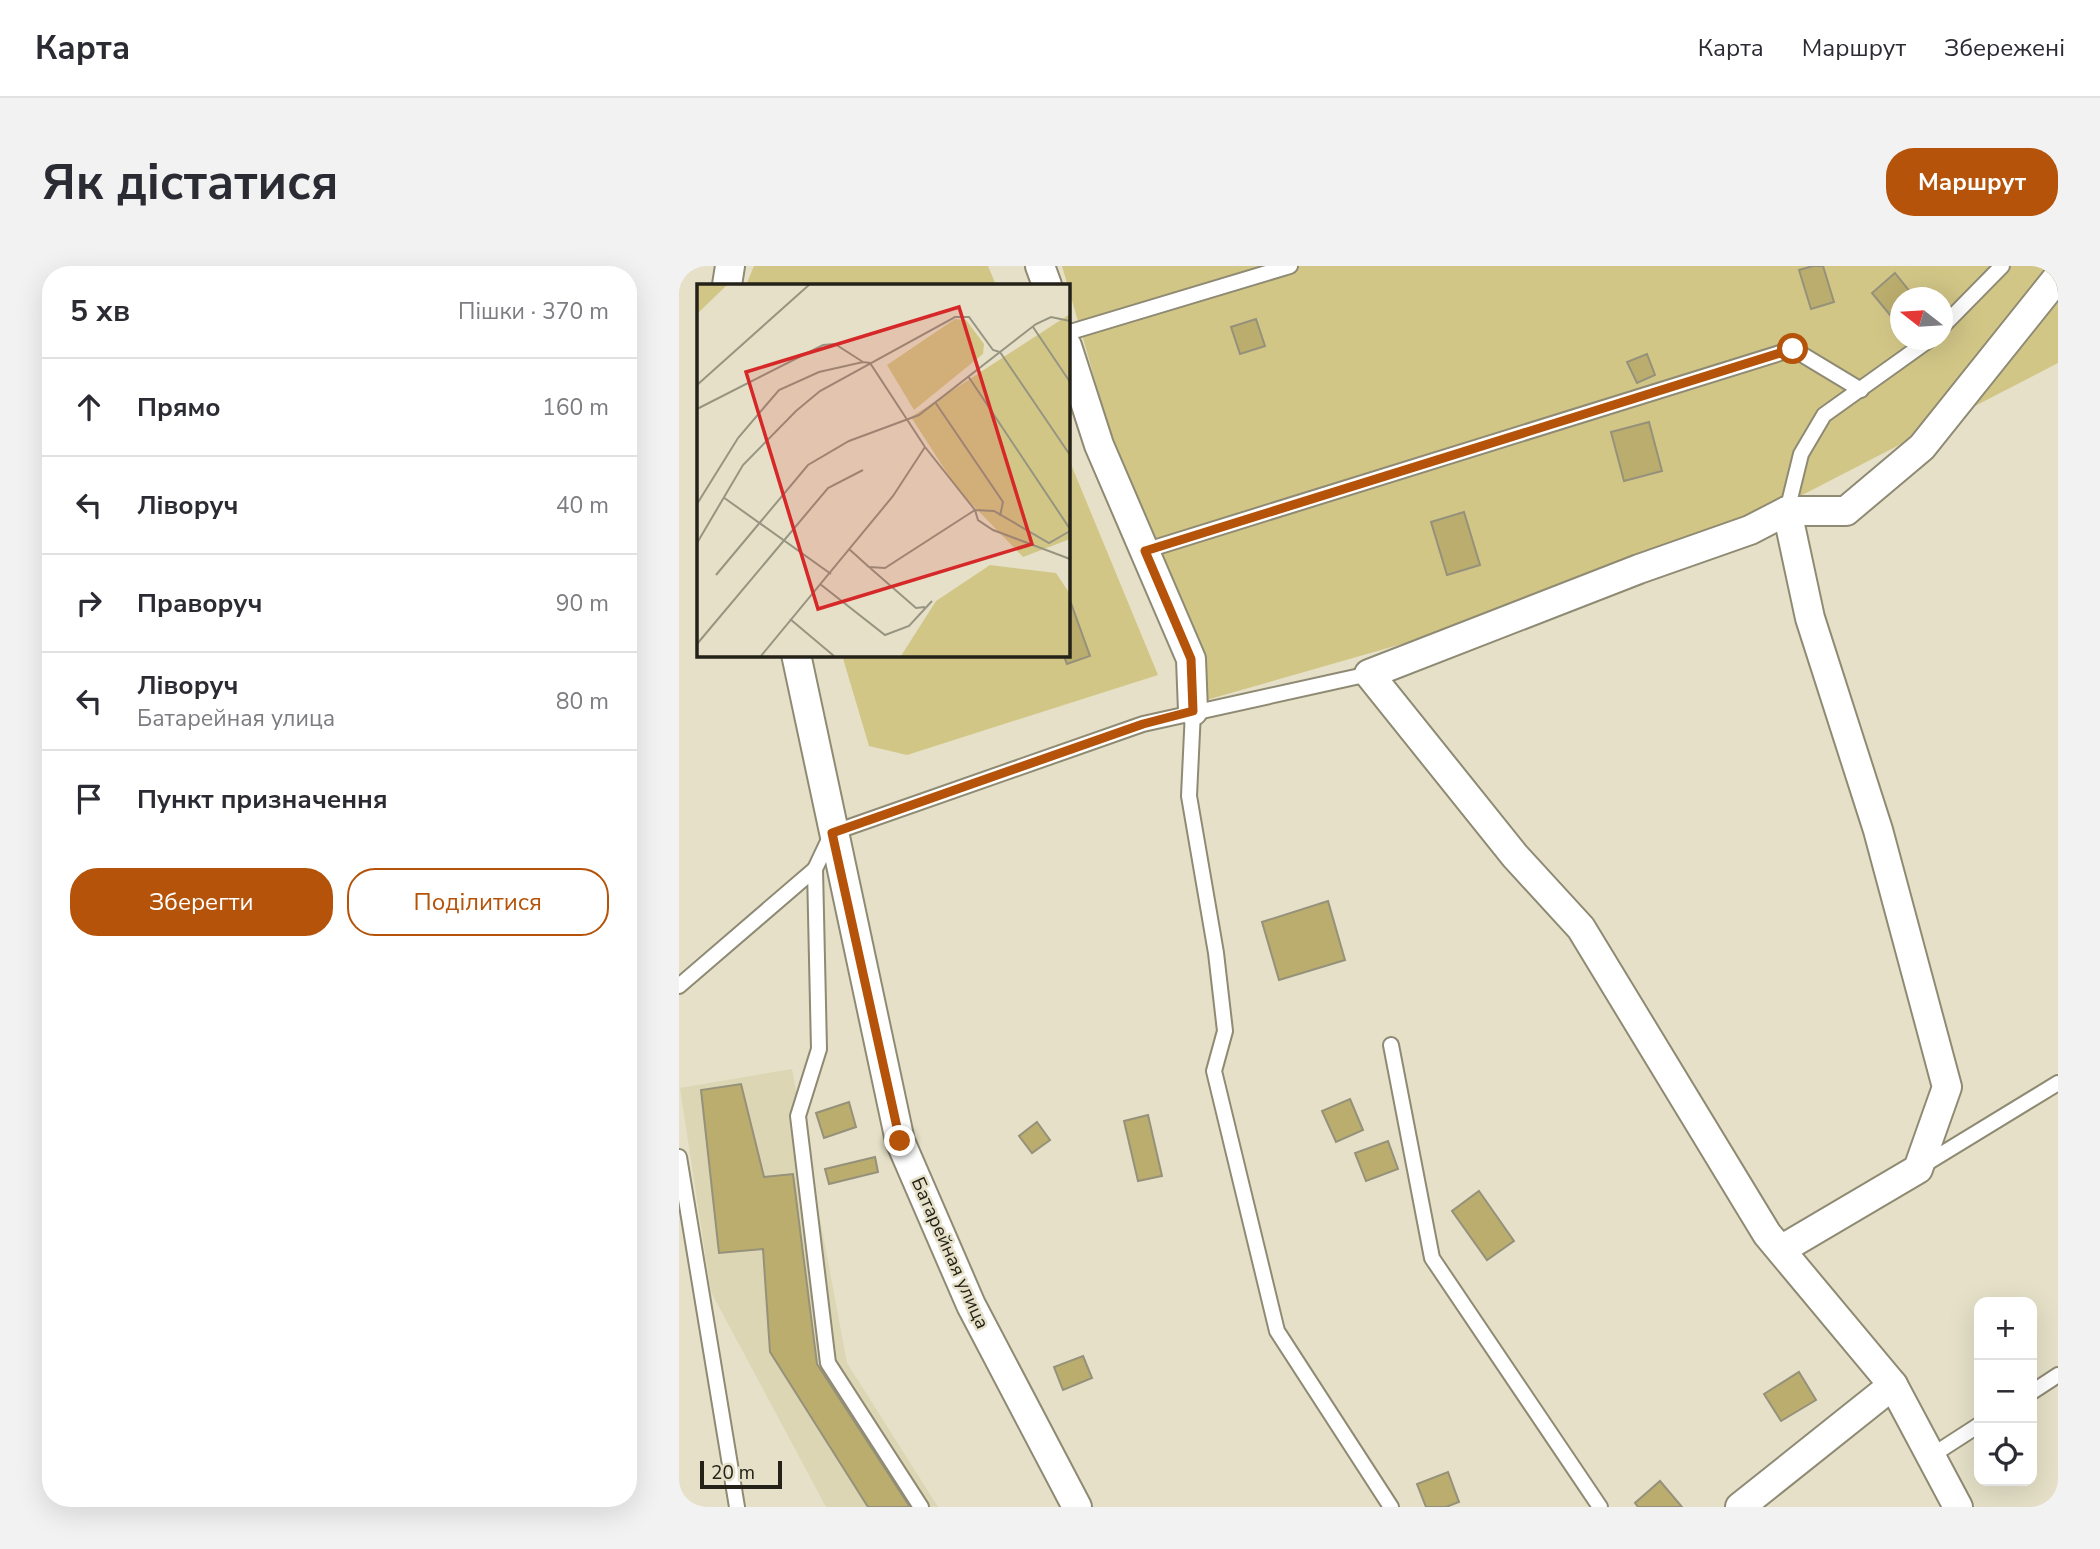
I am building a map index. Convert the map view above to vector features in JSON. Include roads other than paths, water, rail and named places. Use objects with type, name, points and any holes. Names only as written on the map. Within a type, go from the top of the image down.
[{"type":"street","points":[[727,284],[730,266]]},
{"type":"street","points":[[1039,266],[1047,284]]},
{"type":"street","points":[[1958,1507],[1893,1385],[1767,1234],[1581,928],[1515,856],[1369,674],[1639,569],[1750,530],[1787,511],[1846,511],[1922,447],[2058,277]]},
{"type":"street","points":[[1069,352],[1099,445],[1191,659],[1193,711]]},
{"type":"street","points":[[1787,511],[1810,618],[1878,830],[1947,1087],[1918,1169],[1789,1245]]},
{"type":"street","name":"Батарейная улица","points":[[796,656],[832,833],[900,1141],[971,1306],[1077,1507]]},
{"type":"street","points":[[1739,1507],[1893,1385]]},
{"type":"lane","points":[[1069,331],[1290,266]]},
{"type":"lane","points":[[1953,316],[2001,266]]},
{"type":"lane","points":[[1145,551],[1793,349],[1861,390]]},
{"type":"lane","points":[[1787,511],[1801,454],[1823,415],[1915,350]]},
{"type":"lane","points":[[679,986],[815,869],[832,833],[1143,724],[1369,674]]},
{"type":"lane","points":[[1193,711],[1189,796],[1216,953],[1225,1031],[1214,1071],[1277,1331],[1391,1507]]},
{"type":"lane","points":[[815,869],[819,1049],[798,1116],[828,1363],[921,1507]]},
{"type":"lane","points":[[1391,1045],[1432,1258],[1601,1507]]},
{"type":"lane","points":[[1918,1169],[2058,1083]]},
{"type":"lane","points":[[679,1157],[737,1507]]},
{"type":"lane","points":[[2037,1389],[2058,1375]]},
{"type":"lane","points":[[1931,1456],[1974,1428]]}]
